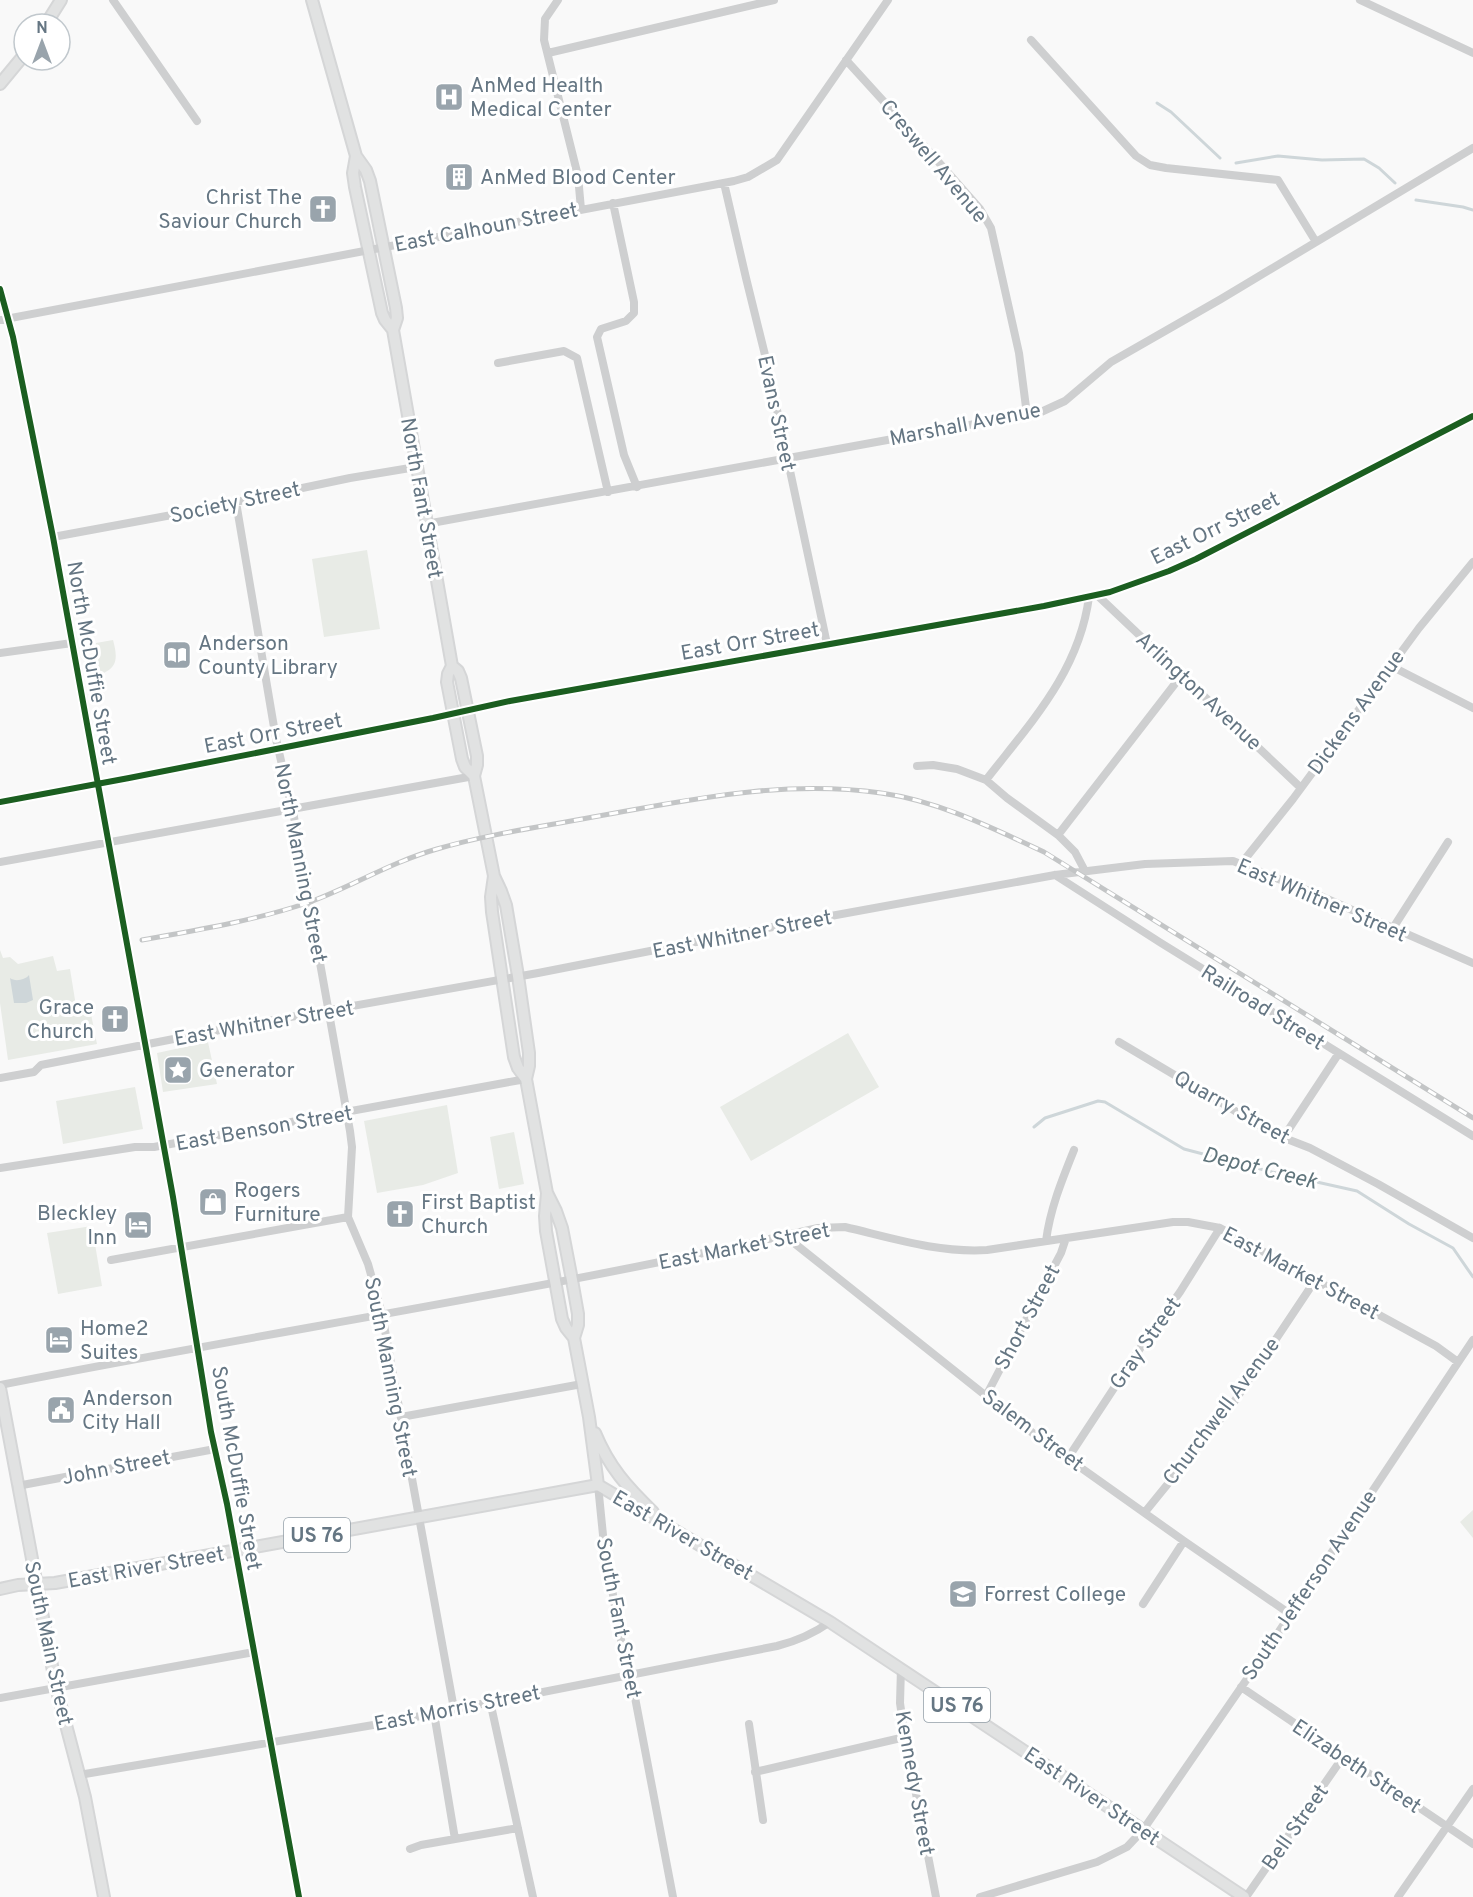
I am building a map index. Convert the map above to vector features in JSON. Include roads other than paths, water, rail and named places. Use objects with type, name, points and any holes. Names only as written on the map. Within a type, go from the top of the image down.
[{"type":"main road","name":"North Fant Street","points":[[312,0],[356,156],[366,170],[370,181],[385,247],[397,318],[393,330],[452,666],[447,682],[462,759],[465,767],[474,776]]},
{"type":"main road","points":[[0,84],[12,70]]},
{"type":"main road","name":"North Fant Street","points":[[356,156],[355,187],[382,313],[393,330]]},
{"type":"main road","name":"North Fant Street","points":[[452,666],[461,678],[477,756],[474,776],[494,876],[506,905],[518,976]]},
{"type":"main road","name":"North Fant Street","points":[[494,876],[491,897],[492,912],[502,980]]},
{"type":"main road","name":"South Fant Street","points":[[518,976],[529,1053],[530,1066],[526,1079]]},
{"type":"main road","name":"South Fant Street","points":[[502,980],[514,1057],[526,1079],[547,1193],[561,1228],[572,1280],[578,1314],[578,1325],[574,1338],[589,1417],[598,1485]]},
{"type":"main road","name":"South Fant Street","points":[[547,1193],[544,1216],[555,1283],[562,1319],[574,1338]]},
{"type":"main road","name":"South Main Street","points":[[0,1386],[56,1687],[79,1775],[104,1897]]},
{"type":"main road","points":[[589,1417],[620,1479],[664,1523]]},
{"type":"main road","name":"East River Street","points":[[36,1585],[598,1485],[830,1622],[1245,1897]]},
{"type":"main road","name":"US 76","points":[[0,1588],[36,1585]]},
{"type":"street","points":[[113,0],[197,121]]},
{"type":"street","points":[[558,0],[545,19],[544,40],[578,176],[581,209]]},
{"type":"street","points":[[548,53],[774,0]]},
{"type":"street","name":"East Calhoun Street","points":[[4,320],[748,177],[777,160],[888,0]]},
{"type":"street","points":[[1360,0],[1473,53]]},
{"type":"street","points":[[1031,40],[1136,156],[1150,165],[1166,168],[1278,180],[1316,242]]},
{"type":"street","name":"Creswell Avenue","points":[[846,60],[980,209],[991,228],[1019,353],[1027,415]]},
{"type":"street","name":"Marshall Avenue","points":[[426,524],[1041,412],[1065,401],[1111,362],[1473,148]]},
{"type":"street","name":"Evans Street","points":[[724,183],[767,363],[827,644]]},
{"type":"street","points":[[613,203],[634,302],[634,313],[626,321],[601,329],[597,337],[624,456],[637,487]]},
{"type":"street","name":"North McDuffie Street","points":[[0,289],[4,320],[24,391],[53,537],[146,1045]]},
{"type":"street","points":[[498,363],[564,351],[577,358],[608,492]]},
{"type":"street","name":"East Orr Street","points":[[0,802],[467,710],[1093,596],[1169,571],[1196,559],[1473,416]]},
{"type":"street","name":"Society Street","points":[[53,537],[417,467]]},
{"type":"street","name":"North Manning Street","points":[[236,502],[276,738],[292,809],[329,1011]]},
{"type":"street","name":"Dickens Avenue","points":[[1241,864],[1301,788],[1419,628],[1473,562]]},
{"type":"street","points":[[986,780],[1045,704],[1066,671],[1086,622],[1093,596]]},
{"type":"street","name":"Arlington Avenue","points":[[1093,596],[1301,788]]},
{"type":"street","points":[[0,653],[72,643]]},
{"type":"street","points":[[1391,666],[1473,708]]},
{"type":"street","points":[[1058,835],[1181,676]]},
{"type":"street","points":[[916,766],[933,765],[957,769],[986,780],[1058,835],[1075,852],[1085,871]]},
{"type":"street","points":[[0,862],[474,776]]},
{"type":"street","points":[[1393,928],[1448,842]]},
{"type":"street","name":"East Whitner Street","points":[[0,1078],[34,1072],[41,1065],[240,1026],[502,980],[1055,875],[1145,864],[1233,861],[1309,891],[1473,963]]},
{"type":"street","name":"Railroad Street","points":[[1055,875],[1101,906],[1473,1136]]},
{"type":"street","name":"South Manning Street","points":[[329,1011],[352,1147],[348,1217],[368,1264],[382,1314],[454,1709]]},
{"type":"street","name":"Quarry Street","points":[[1119,1042],[1274,1134],[1310,1148],[1473,1238]]},
{"type":"street","name":"South McDuffie Street","points":[[146,1045],[215,1449],[299,1897]]},
{"type":"street","points":[[1284,1138],[1339,1053]]},
{"type":"street","name":"East Benson Street","points":[[0,1168],[135,1147],[164,1145],[526,1079]]},
{"type":"street","name":"Short Street","points":[[1046,1241],[1056,1197],[1074,1150]]},
{"type":"street","points":[[111,1260],[348,1217]]},
{"type":"street","name":"East Market Street","points":[[0,1386],[198,1347],[572,1280],[818,1228],[845,1227],[936,1249],[960,1251],[987,1250],[1173,1222],[1188,1222],[1220,1228],[1436,1346],[1458,1362]]},
{"type":"street","name":"Gray Street","points":[[1068,1458],[1180,1292],[1220,1228]]},
{"type":"street","name":"Salem Street","points":[[784,1235],[986,1396],[1068,1458],[1290,1614]]},
{"type":"street","name":"Short Street","points":[[986,1396],[1061,1253],[1066,1238]]},
{"type":"street","name":"Churchwell Avenue","points":[[1145,1512],[1232,1405],[1316,1279]]},
{"type":"street","name":"South Jefferson Avenue","points":[[980,1897],[1097,1862],[1126,1847],[1143,1830],[1472,1344]]},
{"type":"street","points":[[401,1417],[582,1384]]},
{"type":"street","name":"John Street","points":[[17,1486],[215,1449]]},
{"type":"street","name":"South Fant Street","points":[[598,1485],[604,1545],[673,1897]]},
{"type":"street","points":[[1143,1604],[1184,1541]]},
{"type":"street","name":"East Morris Street","points":[[79,1775],[434,1713],[777,1646],[799,1640],[830,1622]]},
{"type":"street","points":[[0,1698],[254,1652]]},
{"type":"street","name":"Kennedy Street","points":[[902,1668],[900,1703],[905,1737],[936,1897]]},
{"type":"street","name":"Elizabeth Street","points":[[1241,1687],[1473,1844]]},
{"type":"street","points":[[490,1701],[533,1897]]},
{"type":"street","points":[[434,1713],[455,1839]]},
{"type":"street","points":[[749,1724],[763,1820]]},
{"type":"street","points":[[755,1772],[905,1737]]},
{"type":"street","name":"Bell Street","points":[[1245,1897],[1343,1757]]},
{"type":"street","points":[[1398,1897],[1473,1789]]},
{"type":"street","points":[[410,1849],[421,1845],[518,1828]]},
{"type":"waterway","points":[[1157,103],[1171,112],[1220,158]]},
{"type":"waterway","points":[[1236,163],[1278,156],[1322,160],[1364,159],[1379,168],[1395,183]]},
{"type":"waterway","points":[[1416,200],[1473,210]]},
{"type":"waterway","name":"Depot Creek","points":[[1034,1127],[1045,1118],[1098,1101],[1105,1102],[1184,1149],[1357,1191],[1409,1224],[1453,1248],[1473,1277]]},
{"type":"railway","points":[[142,940],[287,909],[323,897],[420,854],[495,835],[737,793],[809,788],[881,793],[924,802],[944,809],[1044,852],[1473,1118]]},
{"type":"place","name":"AnMed Health Medical Center","points":[[449,97]]},
{"type":"place","name":"AnMed Blood Center","points":[[459,177]]},
{"type":"place","name":"Christ The Saviour Church","points":[[323,209]]},
{"type":"place","name":"Anderson County Library","points":[[177,655]]},
{"type":"place","name":"Grace Church","points":[[115,1019]]},
{"type":"place","name":"Generator","points":[[178,1070]]},
{"type":"place","name":"Rogers Furniture","points":[[213,1202]]},
{"type":"place","name":"First Baptist Church","points":[[400,1214]]},
{"type":"place","name":"Bleckley Inn","points":[[138,1225]]},
{"type":"place","name":"Home2 Suites","points":[[59,1340]]},
{"type":"place","name":"Anderson City Hall","points":[[61,1410]]},
{"type":"place","name":"Forrest College","points":[[963,1594]]}]
